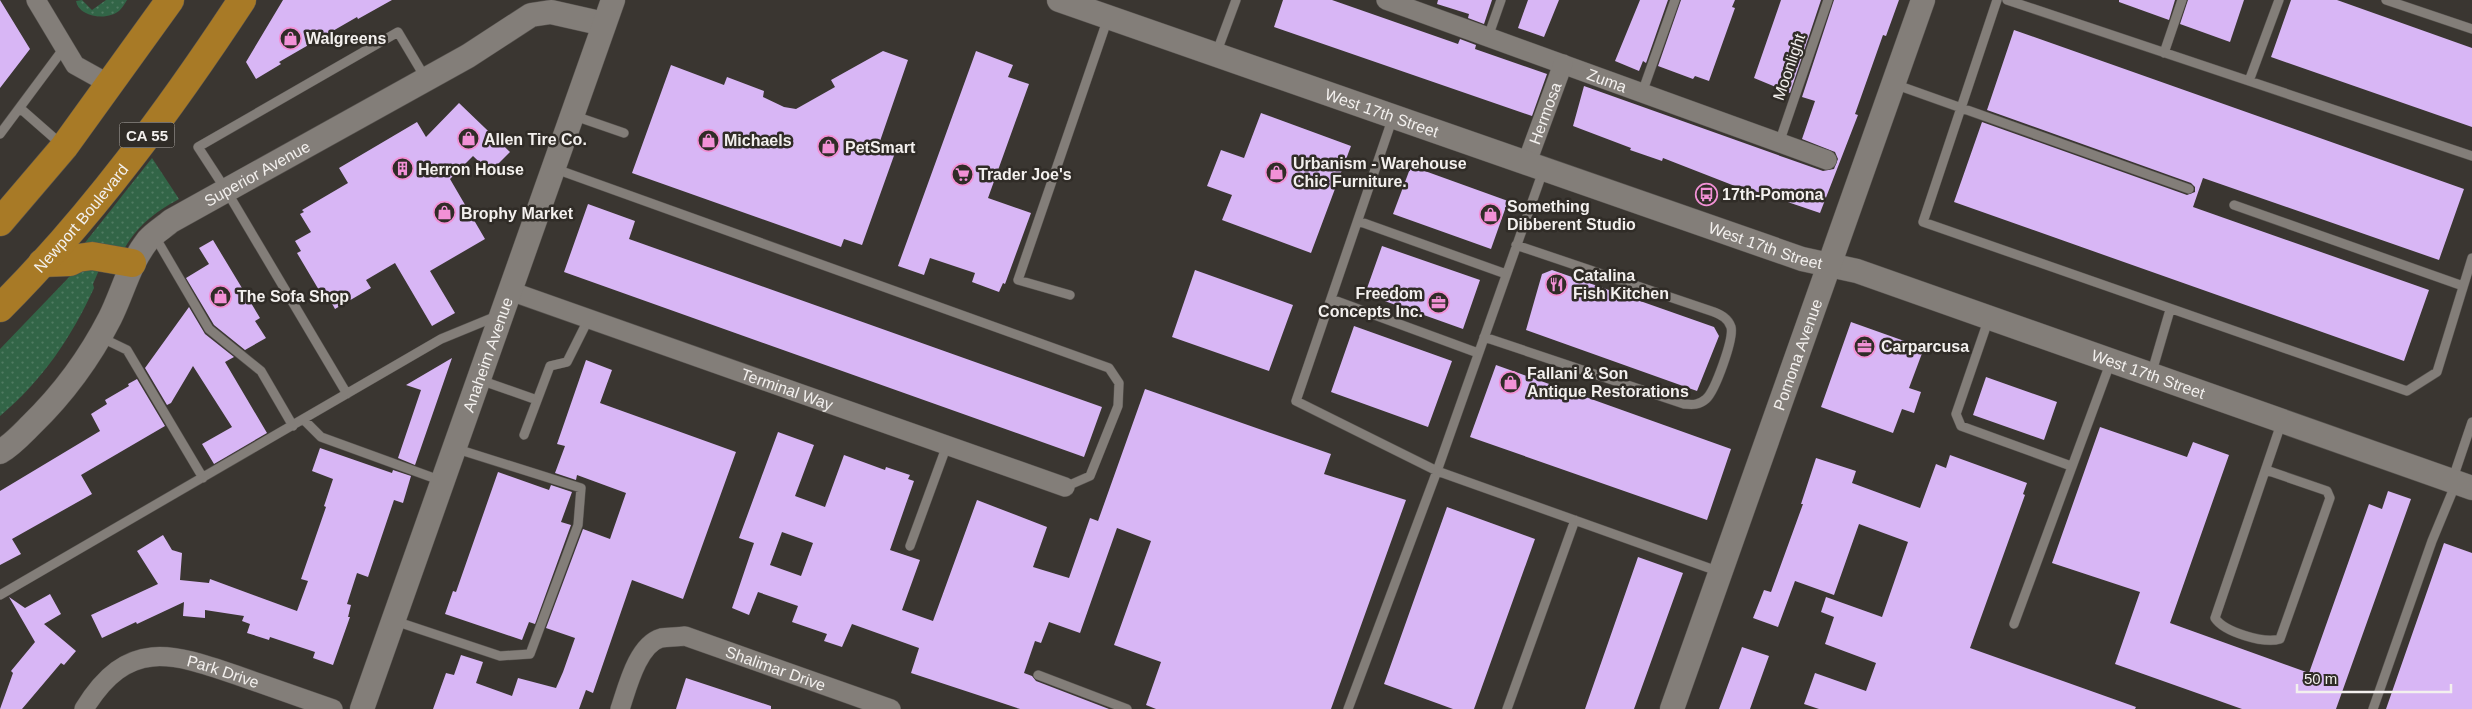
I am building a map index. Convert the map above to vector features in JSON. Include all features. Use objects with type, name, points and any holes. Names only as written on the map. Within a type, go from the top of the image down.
[{"type":"highway","points":[[0,222],[64,147],[111,85],[170,0]]},
{"type":"highway","name":"Newport Boulevard","points":[[0,308],[42,263],[150,132],[242,0]]},
{"type":"highway","points":[[42,263],[70,262],[78,258],[92,256],[132,263]]},
{"type":"street","points":[[36,0],[75,65],[111,85]]},
{"type":"street","name":"Anaheim Avenue","points":[[362,709],[612,0]]},
{"type":"street","name":"West 17th Street","points":[[1060,0],[1802,259],[1857,271],[2460,484]]},
{"type":"street","name":"Zuma","points":[[1386,0],[1827,160]]},
{"type":"street","name":"Pomona Avenue","points":[[1672,709],[1923,0]]},
{"type":"street","name":"Superior Avenue","points":[[0,452],[9,447],[39,418],[72,381],[90,356],[100,337],[132,263],[154,235],[171,221],[426,79],[532,16],[551,12],[604,24]]},
{"type":"street","name":"Hermosa","points":[[1536,165],[1563,64]]},
{"type":"street","name":"Terminal Way","points":[[510,290],[1065,487]]},
{"type":"street","name":"Shalimar Drive","points":[[620,709],[636,662],[647,648],[659,639],[685,636],[886,708]]},
{"type":"street","name":"Park Drive","points":[[84,709],[95,692],[114,671],[133,662],[153,656],[189,659],[333,709]]},
{"type":"lane","points":[[1216,54],[1236,0]]},
{"type":"lane","points":[[1488,37],[1501,0]]},
{"type":"lane","points":[[1642,93],[1675,0]]},
{"type":"lane","name":"Moonlight","points":[[1779,143],[1828,0]]},
{"type":"lane","points":[[1997,0],[1923,222],[2170,310],[2407,391],[2436,372],[2472,258]]},
{"type":"lane","points":[[2007,0],[2472,156]]},
{"type":"lane","points":[[2164,53],[2182,0]]},
{"type":"lane","points":[[2250,82],[2279,0]]},
{"type":"lane","points":[[2386,0],[2472,29]]},
{"type":"lane","points":[[1070,296],[1018,280],[1108,18]]},
{"type":"lane","points":[[347,394],[226,190],[198,147],[398,32],[426,79]]},
{"type":"lane","points":[[0,134],[65,48]]},
{"type":"lane","points":[[1894,84],[2189,189]]},
{"type":"lane","points":[[21,108],[64,147]]},
{"type":"lane","points":[[572,115],[624,132]]},
{"type":"lane","points":[[1394,115],[1296,401],[1437,471],[1721,572]]},
{"type":"lane","points":[[1348,709],[1437,471],[1506,274],[1516,245],[1536,165]]},
{"type":"lane","points":[[553,168],[1109,368],[1119,383],[1118,406],[1090,476],[1065,487]]},
{"type":"lane","points":[[2234,205],[2463,286]]},
{"type":"lane","points":[[1358,221],[1506,274]]},
{"type":"lane","points":[[154,235],[209,329],[261,371],[293,426]]},
{"type":"lane","points":[[1484,337],[1684,404],[1698,405],[1707,398],[1714,387],[1731,338],[1730,327],[1725,318],[1714,312],[1516,245]]},
{"type":"lane","points":[[1331,300],[1478,353]]},
{"type":"lane","points":[[2151,375],[2170,310]]},
{"type":"lane","points":[[0,595],[441,339],[502,314]]},
{"type":"lane","points":[[1989,317],[1956,414],[1960,426],[2071,466]]},
{"type":"lane","points":[[524,435],[550,366],[566,362],[588,318]]},
{"type":"lane","points":[[100,337],[127,350],[203,478]]},
{"type":"lane","points":[[2014,624],[2111,360]]},
{"type":"lane","points":[[478,379],[537,400]]},
{"type":"lane","points":[[304,420],[321,437],[442,481]]},
{"type":"lane","points":[[2266,470],[2327,491],[2330,498],[2280,639],[2270,642],[2220,626],[2215,618],[2282,421]]},
{"type":"lane","points":[[2373,709],[2432,541],[2460,484],[2472,422]]},
{"type":"lane","points":[[910,546],[947,445]]},
{"type":"lane","points":[[393,620],[500,656],[530,654],[578,525],[581,488],[454,448]]},
{"type":"lane","points":[[1507,709],[1575,520]]},
{"type":"lane","points":[[1038,675],[1111,706],[1127,709]]},
{"type":"green space","points":[[82,0],[92,10],[106,0],[127,0],[121,9],[109,16],[95,16],[88,14],[78,7],[76,1]]},
{"type":"green space","points":[[152,158],[179,199],[161,210],[139,228],[122,253],[80,249]]},
{"type":"green space","points":[[80,268],[99,270],[93,284],[94,288],[76,324],[42,373],[15,403],[0,416],[0,349]]},
{"type":"building","points":[[0,0],[30,49],[0,88]]},
{"type":"building","name":"Walgreens","points":[[283,0],[392,0],[358,19],[357,17],[279,62],[281,64],[256,79],[246,62]]},
{"type":"building","points":[[1283,0],[1332,0],[1458,44],[1460,39],[1476,45],[1475,49],[1547,74],[1532,116],[1274,27]]},
{"type":"building","points":[[1438,0],[1492,0],[1484,24],[1468,18],[1469,14],[1437,4]]},
{"type":"building","points":[[1528,0],[1559,0],[1544,37],[1518,28]]},
{"type":"building","points":[[1640,0],[1668,0],[1646,63],[1643,61],[1639,71],[1615,61]]},
{"type":"building","points":[[1681,0],[1735,0],[1732,7],[1735,8],[1709,81],[1695,76],[1693,79],[1658,66]]},
{"type":"building","points":[[1781,0],[1821,0],[1790,93],[1754,78]]},
{"type":"building","points":[[1834,0],[1899,0],[1886,36],[1883,35],[1855,114],[1858,115],[1820,213],[1740,186],[1740,188],[1663,158],[1662,161],[1630,150],[1631,148],[1573,126],[1584,86],[1823,171],[1834,169],[1838,159],[1835,152],[1802,139],[1815,101],[1802,97]]},
{"type":"building","points":[[2119,0],[2175,0],[2169,20],[2119,2]]},
{"type":"building","points":[[2188,0],[2244,0],[2230,42],[2180,24]]},
{"type":"building","points":[[2291,0],[2337,0],[2472,48],[2472,127],[2271,57]]},
{"type":"building","points":[[2014,30],[2464,189],[2439,260],[2203,178],[2193,207],[2429,290],[2404,361],[1954,202],[1982,122],[2187,195],[2195,192],[2195,187],[2191,183],[1987,110]]},
{"type":"building","points":[[883,51],[908,60],[879,144],[896,150],[862,245],[844,239],[841,247],[632,173],[671,65],[724,85],[727,77],[764,91],[763,97],[784,107],[796,109],[835,87],[831,80]]},
{"type":"building","name":"Trader Joe's","points":[[976,51],[1013,65],[1008,77],[1029,84],[988,198],[1031,213],[1005,284],[1003,283],[999,292],[972,282],[975,273],[930,258],[924,275],[898,266]]},
{"type":"building","points":[[459,103],[510,152],[490,172],[473,156],[450,179],[485,239],[430,271],[455,313],[432,326],[395,263],[366,280],[371,288],[335,309],[330,300],[326,302],[297,253],[301,251],[295,241],[311,232],[300,214],[304,212],[302,210],[348,183],[339,168],[417,122],[426,137]]},
{"type":"building","name":"Urbanism - Warehouse Chic Furniture.","points":[[1261,113],[1351,146],[1311,253],[1222,220],[1232,195],[1207,186],[1221,150],[1244,158]]},
{"type":"building","points":[[1411,166],[1508,201],[1491,249],[1393,214]]},
{"type":"building","points":[[588,204],[635,221],[629,239],[1102,407],[1084,457],[564,272]]},
{"type":"building","name":"The Sofa Shop","points":[[213,240],[260,318],[255,321],[266,338],[245,350],[214,325],[186,278],[209,264],[199,248]]},
{"type":"building","points":[[1382,246],[1480,280],[1463,329],[1365,294]]},
{"type":"building","points":[[1195,270],[1293,305],[1269,371],[1172,337]]},
{"type":"building","points":[[1552,270],[1714,327],[1719,336],[1697,391],[1526,330],[1542,274]]},
{"type":"building","points":[[189,307],[205,334],[234,357],[225,362],[267,433],[214,464],[202,444],[232,427],[193,366],[171,403],[167,405],[145,368]]},
{"type":"building","points":[[1851,322],[1924,348],[1909,388],[1921,392],[1914,413],[1902,409],[1893,433],[1821,407]]},
{"type":"building","points":[[1354,326],[1452,361],[1428,427],[1331,392]]},
{"type":"building","points":[[452,358],[415,465],[398,458],[421,390],[406,385]]},
{"type":"building","points":[[586,360],[612,370],[600,403],[736,452],[683,599],[632,580],[593,693],[586,690],[579,709],[433,709],[446,673],[454,675],[461,655],[483,662],[476,683],[512,696],[518,678],[556,688],[575,638],[546,628],[583,529],[610,539],[626,493],[577,475],[576,480],[555,473],[565,446],[557,444]]},
{"type":"building","points":[[1496,365],[1731,449],[1707,520],[1470,437]]},
{"type":"building","points":[[1986,377],[2057,402],[2044,440],[1973,415]]},
{"type":"building","points":[[137,379],[165,426],[81,475],[92,494],[12,539],[21,554],[0,565],[0,491],[100,431],[91,414],[107,404],[105,400]]},
{"type":"building","points":[[1145,389],[1331,454],[1324,474],[1406,500],[1331,709],[1156,709],[1146,705],[1161,662],[1114,645],[1151,541],[1117,528],[1080,633],[1049,622],[1041,643],[1035,641],[1024,673],[1032,676],[1036,681],[1109,709],[1020,709],[911,673],[919,648],[852,624],[842,647],[824,641],[827,634],[792,622],[798,606],[758,592],[749,615],[732,608],[754,543],[739,538],[778,432],[814,445],[795,496],[825,507],[844,455],[885,470],[886,467],[910,475],[908,479],[914,481],[890,550],[920,560],[902,610],[933,621],[977,500],[1047,527],[1033,567],[1069,578],[1090,518],[1098,521]],"holes":[[[782,532],[813,543],[801,576],[770,565]]]},
{"type":"building","points":[[2100,427],[2187,457],[2193,442],[2229,455],[2170,623],[2309,673],[2369,504],[2382,509],[2388,491],[2411,499],[2336,709],[2242,709],[2115,664],[2140,592],[2052,563]]},
{"type":"building","points":[[320,448],[392,473],[393,470],[411,476],[403,503],[394,500],[368,577],[357,573],[347,604],[351,605],[348,617],[350,617],[333,665],[313,658],[315,652],[270,637],[269,640],[247,633],[250,624],[242,621],[244,616],[205,610],[205,618],[183,616],[184,602],[102,638],[91,615],[158,584],[137,551],[163,535],[172,550],[182,553],[180,580],[209,583],[210,579],[297,611],[308,581],[301,579],[326,507],[324,506],[333,479],[312,471]]},
{"type":"building","points":[[1950,455],[2027,483],[2023,494],[2025,495],[1970,648],[2136,707],[2135,709],[1819,709],[1804,704],[1815,673],[1866,691],[1876,663],[1825,644],[1834,617],[1821,612],[1826,597],[1882,617],[1908,542],[1859,524],[1834,595],[1795,581],[1778,627],[1753,618],[1764,590],[1771,592],[1803,504],[1801,504],[1816,458],[1856,471],[1852,483],[1920,508],[1936,464],[1946,468]]},
{"type":"building","points":[[498,472],[549,490],[551,485],[572,492],[561,522],[571,525],[535,624],[529,622],[522,640],[445,614],[453,591],[456,592]]},
{"type":"building","points":[[1447,507],[1535,539],[1474,709],[1453,709],[1384,684]]},
{"type":"building","points":[[2444,543],[2472,553],[2472,709],[2386,709]]},
{"type":"building","points":[[1638,557],[1683,573],[1634,709],[1585,709]]},
{"type":"building","points":[[50,594],[61,614],[44,624],[76,651],[64,665],[61,663],[22,709],[0,709],[13,673],[11,671],[35,642],[9,597],[25,608]]},
{"type":"building","points":[[1742,647],[1769,656],[1750,709],[1719,709]]},
{"type":"building","points":[[686,678],[771,706],[771,709],[676,709]]},
{"type":"place","name":"Walgreens","points":[[290,38]]},
{"type":"place","name":"Allen Tire Co.","points":[[468,139]]},
{"type":"place","name":"Michaels","points":[[708,140]]},
{"type":"place","name":"PetSmart","points":[[829,147]]},
{"type":"place","name":"Herron House","points":[[402,169]]},
{"type":"place","name":"Urbanism - Warehouse Chic Furniture.","points":[[1277,172]]},
{"type":"place","name":"Trader Joe's","points":[[962,174]]},
{"type":"place","name":"17th-Pomona","points":[[1706,194]]},
{"type":"place","name":"Brophy Market","points":[[445,213]]},
{"type":"place","name":"Something Dibberent Studio","points":[[1491,215]]},
{"type":"place","name":"Catalina Fish Kitchen","points":[[1557,284]]},
{"type":"place","name":"The Sofa Shop","points":[[221,296]]},
{"type":"place","name":"Freedom Concepts Inc.","points":[[1439,302]]},
{"type":"place","name":"Carparcusa","points":[[1865,346]]},
{"type":"place","name":"Fallani & Son Antique Restorations","points":[[1511,382]]}]
